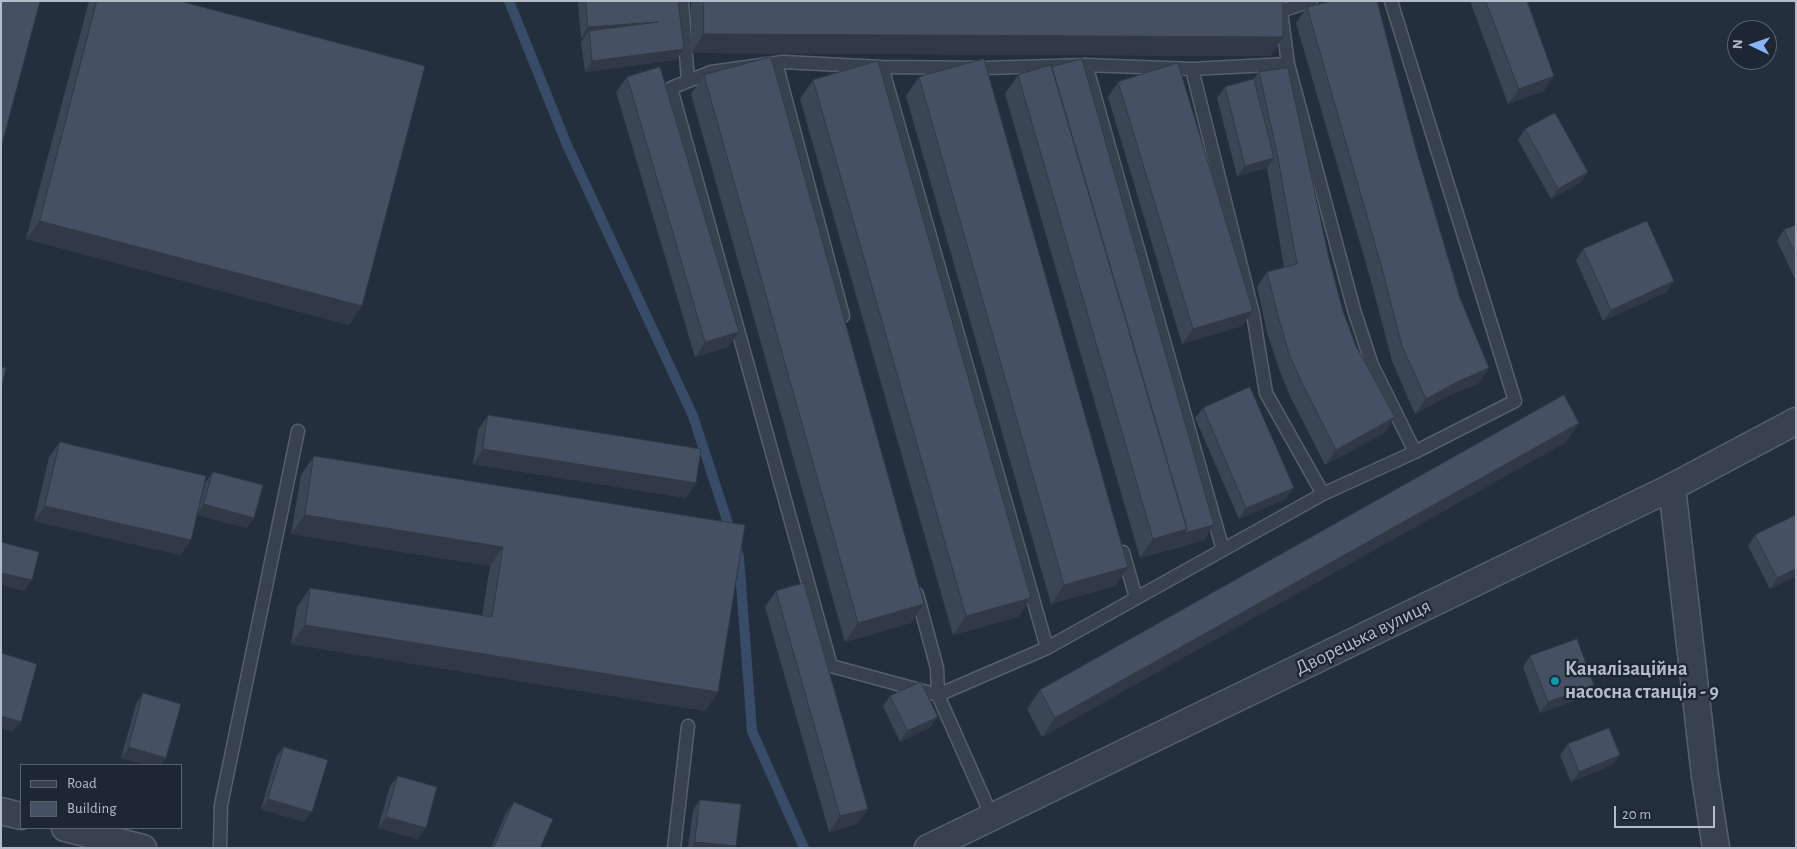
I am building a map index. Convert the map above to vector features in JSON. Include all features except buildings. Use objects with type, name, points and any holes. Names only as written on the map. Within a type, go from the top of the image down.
[{"type":"street","name":"Дворецька вулиця","points":[[928,848],[1672,487],[1796,421]]},
{"type":"street","points":[[1672,487],[1705,776],[1716,848]]},
{"type":"street","points":[[1,811],[20,816]]},
{"type":"street","points":[[69,829],[143,848]]},
{"type":"lane","points":[[682,1],[688,81]]},
{"type":"lane","points":[[1312,1],[1287,5],[1281,11],[1288,64],[1354,310],[1372,365],[1415,452]]},
{"type":"lane","points":[[1288,64],[1192,69],[1086,65],[985,73],[783,62],[711,72],[671,88],[831,666],[938,695],[1047,648],[1323,494],[1415,452],[1515,401],[1391,1]]},
{"type":"lane","points":[[776,63],[847,332]]},
{"type":"lane","points":[[1086,65],[1223,550]]},
{"type":"lane","points":[[882,68],[1047,648]]},
{"type":"lane","points":[[1192,69],[1253,314],[1266,393],[1323,494]]},
{"type":"lane","points":[[220,848],[221,805],[298,431]]},
{"type":"lane","points":[[1120,541],[1136,598]]},
{"type":"lane","points":[[914,582],[936,668],[938,695],[992,817]]},
{"type":"lane","points":[[674,848],[688,726]]},
{"type":"waterway","points":[[509,1],[567,145],[693,416],[739,557],[752,731],[804,848]]},
{"type":"place","name":"Каналізаційна насосна станція - 9","points":[[1555,681]]}]
